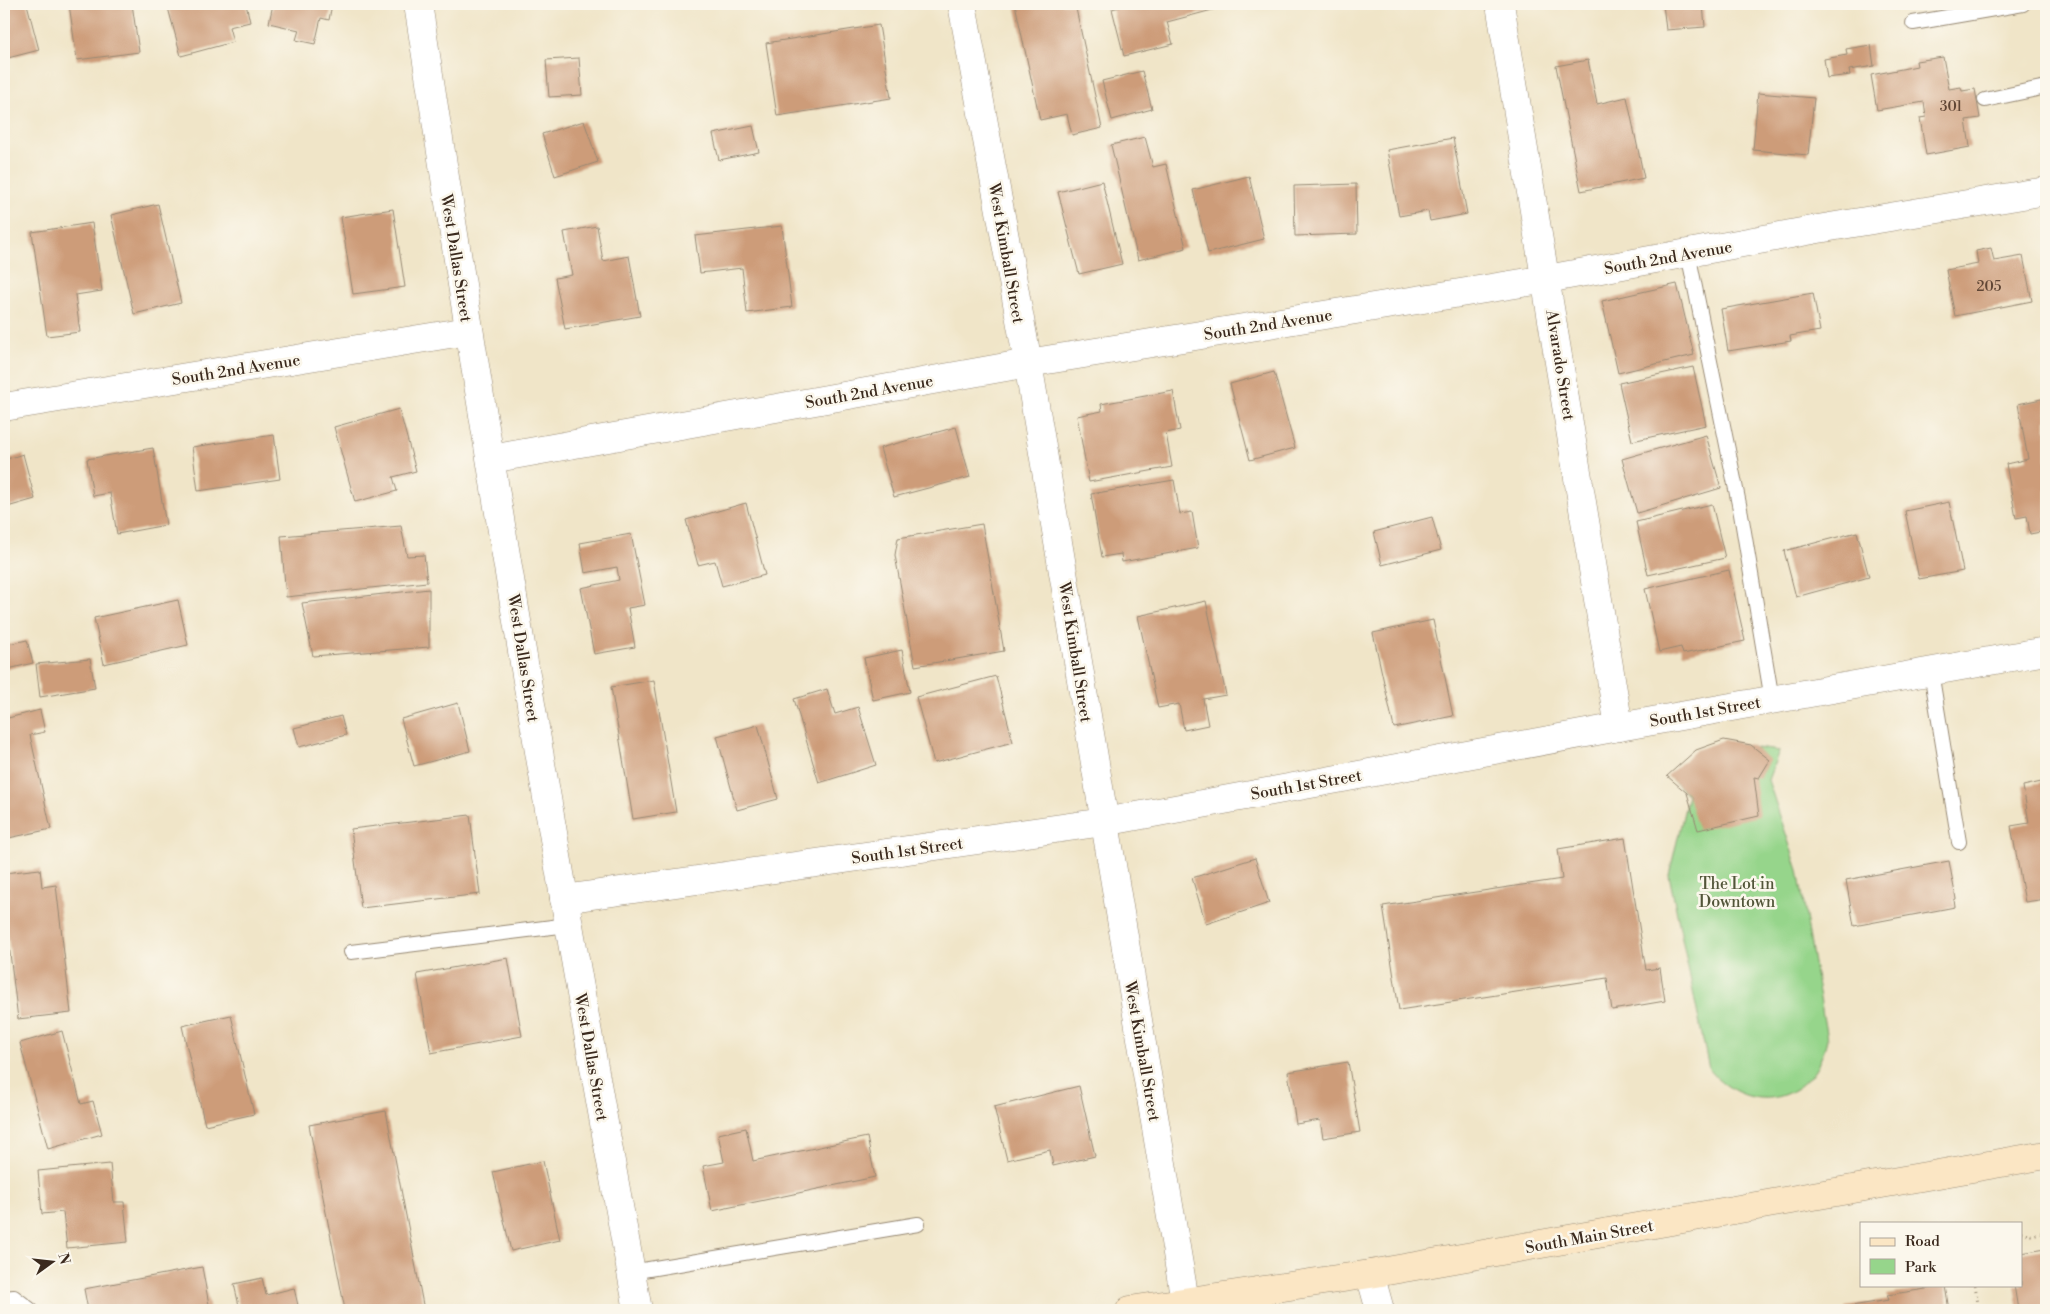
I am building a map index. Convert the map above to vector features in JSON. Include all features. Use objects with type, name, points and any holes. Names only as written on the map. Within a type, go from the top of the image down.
[{"type":"main road","name":"South Main Street","points":[[1130,1310],[1370,1274],[2046,1155]]},
{"type":"street","name":"West Dallas Street","points":[[418,4],[468,331],[566,912],[638,1310]]},
{"type":"street","name":"West Kimball Street","points":[[962,4],[1028,363],[1185,1301]]},
{"type":"street","name":"Alvarado Street","points":[[1500,4],[1547,279],[1619,727]]},
{"type":"street","name":"South 2nd Avenue","points":[[491,459],[1028,363],[1547,279],[2046,191]]},
{"type":"street","name":"South 2nd Avenue","points":[[4,407],[468,331]]},
{"type":"street","name":"South 1st Street","points":[[566,912],[1104,822],[1619,727],[2046,652]]},
{"type":"street","points":[[1370,1274],[1380,1310]]},
{"type":"lane","points":[[1913,23],[2023,4]]},
{"type":"lane","points":[[1984,100],[2046,87]]},
{"type":"lane","points":[[1688,253],[1741,514],[1772,700]]},
{"type":"lane","points":[[1931,672],[1959,842]]},
{"type":"lane","points":[[351,952],[566,912]]},
{"type":"lane","points":[[631,1272],[918,1224]]},
{"type":"lane","points":[[4,1298],[14,1297],[31,1310]]},
{"type":"path","points":[[2022,1232],[2031,1234],[2046,1232]]},
{"type":"path","points":[[1975,1286],[1979,1310]]},
{"type":"green space","name":"The Lot in Downtown","points":[[1718,743],[1779,751],[1768,780],[1798,870],[1827,1039],[1820,1060],[1809,1077],[1795,1089],[1779,1096],[1761,1098],[1743,1094],[1726,1085],[1709,1069],[1669,875],[1688,795],[1669,777]]},
{"type":"building","points":[[27,4],[39,50],[4,59],[4,6]]},
{"type":"building","points":[[69,4],[132,4],[139,52],[77,60]]},
{"type":"building","points":[[167,4],[246,4],[250,22],[229,27],[233,42],[181,56]]},
{"type":"building","points":[[273,4],[332,4],[329,20],[321,18],[315,44],[296,40],[299,30],[269,23]]},
{"type":"building","points":[[1015,4],[1075,4],[1102,128],[1072,135],[1067,114],[1040,120]]},
{"type":"building","points":[[1130,4],[1214,4],[1216,9],[1167,22],[1173,44],[1124,56],[1112,9]]},
{"type":"building","points":[[1663,4],[1703,4],[1705,27],[1666,30]]},
{"type":"building","points":[[879,25],[891,98],[777,116],[766,43]]},
{"type":"building","points":[[1871,45],[1874,66],[1849,70],[1850,75],[1827,78],[1824,59],[1847,55],[1846,49]]},
{"type":"building","points":[[1943,57],[1949,89],[1961,87],[1962,91],[1975,89],[1980,118],[1966,120],[1970,147],[1926,155],[1920,118],[1926,117],[1924,102],[1877,110],[1871,75],[1917,66],[1916,61]]},
{"type":"building","points":[[579,58],[582,95],[549,97],[546,60]]},
{"type":"building","points":[[1588,60],[1597,104],[1627,97],[1644,178],[1581,191],[1556,66]]},
{"type":"building","points":[[1142,71],[1152,109],[1112,120],[1102,81]]},
{"type":"building","points":[[1758,93],[1814,98],[1808,155],[1753,150]]},
{"type":"building","points":[[584,121],[598,162],[555,176],[542,134]]},
{"type":"building","points":[[753,126],[759,152],[719,160],[713,134]]},
{"type":"building","points":[[1145,137],[1153,167],[1166,164],[1186,248],[1138,260],[1111,145]]},
{"type":"building","points":[[1453,138],[1467,214],[1430,221],[1428,211],[1399,216],[1387,150]]},
{"type":"building","points":[[1249,176],[1264,239],[1208,253],[1193,190]]},
{"type":"building","points":[[1102,181],[1122,264],[1079,274],[1058,192]]},
{"type":"building","points":[[1356,184],[1357,234],[1295,236],[1294,186]]},
{"type":"building","points":[[158,204],[181,303],[134,314],[111,215]]},
{"type":"building","points":[[393,209],[405,287],[353,294],[341,217]]},
{"type":"building","points":[[92,223],[102,291],[75,295],[80,332],[47,336],[32,232]]},
{"type":"building","points":[[597,226],[603,261],[629,256],[640,316],[565,329],[555,278],[572,275],[564,232]]},
{"type":"building","points":[[782,226],[792,307],[747,313],[742,268],[700,273],[695,236]]},
{"type":"building","points":[[1991,248],[1994,261],[2023,256],[2032,301],[1955,316],[1946,270],[1978,264],[1976,251]]},
{"type":"building","points":[[1677,284],[1694,355],[1618,373],[1602,301]]},
{"type":"building","points":[[1813,293],[1820,331],[1790,336],[1791,341],[1728,351],[1721,309]]},
{"type":"building","points":[[1693,367],[1706,425],[1632,441],[1619,383]]},
{"type":"building","points":[[1274,372],[1295,448],[1250,460],[1230,384]]},
{"type":"building","points":[[1173,391],[1180,430],[1166,433],[1172,467],[1089,482],[1077,416],[1102,411],[1101,404]]},
{"type":"building","points":[[2046,398],[2046,531],[2030,534],[2027,516],[2016,518],[2006,464],[2028,459],[2018,404]]},
{"type":"building","points":[[399,409],[416,471],[393,477],[397,491],[355,502],[334,427]]},
{"type":"building","points":[[956,427],[970,477],[894,497],[880,448]]},
{"type":"building","points":[[274,435],[280,479],[198,491],[192,447]]},
{"type":"building","points":[[1706,435],[1721,488],[1637,513],[1622,459]]},
{"type":"building","points":[[153,448],[166,525],[117,534],[110,493],[93,496],[87,459]]},
{"type":"building","points":[[23,454],[35,499],[4,508],[4,460]]},
{"type":"building","points":[[1174,480],[1180,514],[1192,512],[1198,548],[1122,562],[1121,554],[1102,557],[1091,494]]},
{"type":"building","points":[[1949,502],[1963,571],[1919,579],[1905,511]]},
{"type":"building","points":[[746,503],[765,575],[722,586],[715,561],[698,565],[686,520]]},
{"type":"building","points":[[1712,504],[1725,558],[1648,575],[1636,522]]},
{"type":"building","points":[[1432,517],[1441,550],[1382,565],[1374,532]]},
{"type":"building","points":[[982,524],[1004,651],[915,666],[895,555],[898,538]]},
{"type":"building","points":[[401,526],[407,556],[424,555],[427,582],[286,597],[281,536]]},
{"type":"building","points":[[1857,532],[1869,577],[1796,597],[1784,551]]},
{"type":"building","points":[[631,534],[645,605],[628,608],[635,647],[594,654],[581,588],[619,580],[617,567],[585,573],[580,543]]},
{"type":"building","points":[[1729,570],[1745,641],[1683,654],[1681,647],[1659,652],[1645,589]]},
{"type":"building","points":[[429,589],[429,647],[313,656],[302,603]]},
{"type":"building","points":[[178,600],[188,645],[104,664],[94,618]]},
{"type":"building","points":[[1206,601],[1226,695],[1203,699],[1208,725],[1184,730],[1179,704],[1158,708],[1138,616]]},
{"type":"building","points":[[1433,620],[1453,716],[1394,728],[1373,633]]},
{"type":"building","points":[[27,640],[33,663],[4,670],[4,645]]},
{"type":"building","points":[[902,650],[910,692],[873,700],[864,658]]},
{"type":"building","points":[[90,659],[95,688],[40,697],[36,664]]},
{"type":"building","points":[[996,676],[1013,742],[934,763],[916,697]]},
{"type":"building","points":[[654,680],[676,812],[633,819],[611,687]]},
{"type":"building","points":[[827,689],[835,714],[858,707],[876,765],[819,783],[794,699]]},
{"type":"building","points":[[458,703],[470,751],[414,766],[401,719]]},
{"type":"building","points":[[40,710],[45,732],[30,735],[51,829],[4,839],[4,719]]},
{"type":"building","points":[[341,716],[346,735],[299,747],[294,728]]},
{"type":"building","points":[[758,725],[778,799],[737,810],[717,736]]},
{"type":"building","points":[[1724,740],[1751,745],[1770,760],[1759,778],[1754,777],[1759,816],[1698,830],[1687,793],[1667,776],[1696,750]]},
{"type":"building","points":[[2046,781],[2046,899],[2025,902],[2011,826],[2029,823],[2023,786]]},
{"type":"building","points":[[470,815],[480,894],[361,908],[351,829]]},
{"type":"building","points":[[1625,838],[1646,970],[1660,968],[1665,1001],[1612,1010],[1607,978],[1399,1010],[1383,906],[1562,879],[1558,849]]},
{"type":"building","points":[[1255,858],[1269,903],[1206,924],[1192,878]]},
{"type":"building","points":[[1949,861],[1956,899],[1954,900],[1955,907],[1854,926],[1846,880]]},
{"type":"building","points":[[40,869],[42,887],[56,885],[71,1013],[18,1019],[4,904],[4,873]]},
{"type":"building","points":[[508,958],[522,1036],[431,1053],[417,974]]},
{"type":"building","points":[[231,1015],[254,1114],[205,1125],[182,1026]]},
{"type":"building","points":[[62,1031],[81,1104],[93,1101],[102,1134],[48,1149],[20,1043]]},
{"type":"building","points":[[1348,1062],[1360,1132],[1323,1138],[1320,1120],[1296,1124],[1288,1072]]},
{"type":"building","points":[[1079,1086],[1095,1156],[1053,1166],[1050,1150],[1007,1160],[994,1107]]},
{"type":"building","points":[[386,1111],[424,1310],[345,1310],[309,1125]]},
{"type":"building","points":[[746,1128],[753,1161],[867,1137],[875,1177],[712,1211],[703,1166],[724,1162],[718,1134]]},
{"type":"building","points":[[543,1161],[560,1240],[511,1251],[493,1172]]},
{"type":"building","points":[[110,1164],[114,1202],[124,1202],[128,1242],[67,1248],[63,1212],[42,1214],[38,1171]]},
{"type":"building","points":[[2046,1249],[2046,1310],[2018,1310],[2014,1286],[2022,1286],[2022,1253]]},
{"type":"building","points":[[202,1267],[210,1310],[88,1310],[84,1289]]},
{"type":"building","points":[[262,1278],[266,1295],[294,1288],[299,1310],[240,1310],[234,1284]]},
{"type":"building","points":[[1945,1286],[1949,1310],[1846,1310],[1845,1307],[1889,1300],[1887,1295]]}]
